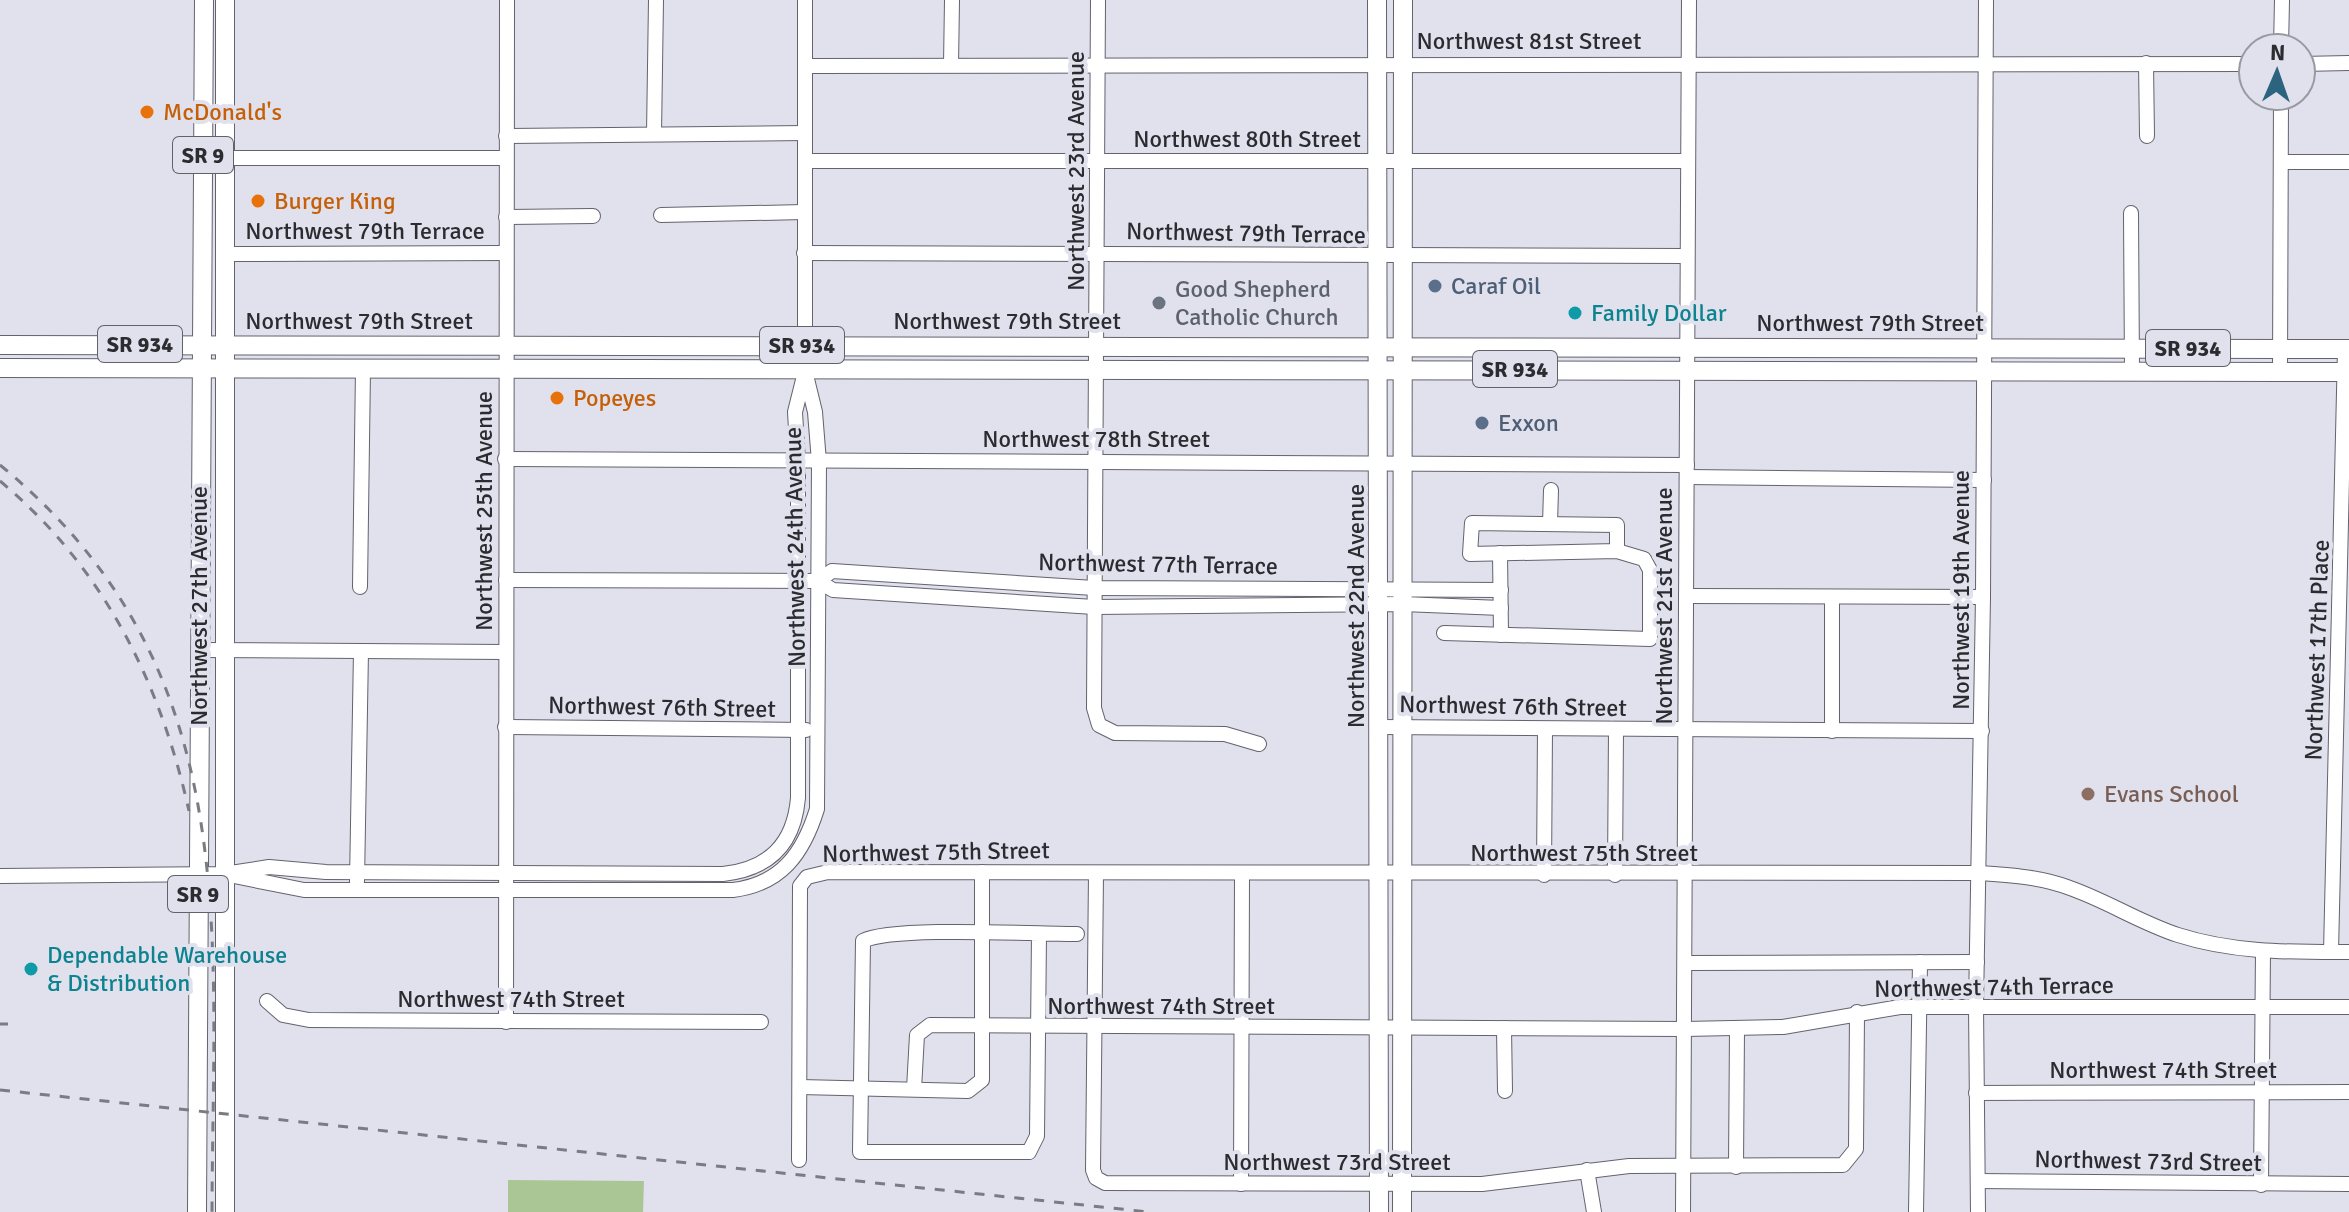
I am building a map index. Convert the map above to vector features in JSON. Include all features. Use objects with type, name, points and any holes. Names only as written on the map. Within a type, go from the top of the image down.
[{"type":"main road","name":"Northwest 27th Avenue","points":[[197,1212],[204,0]]},
{"type":"main road","name":"Northwest 27th Avenue","points":[[225,0],[222,695],[225,1212]]},
{"type":"main road","name":"Northwest 22nd Avenue","points":[[1377,0],[1380,346],[1379,1212]]},
{"type":"main road","name":"Northwest 22nd Avenue","points":[[1402,1212],[1403,0]]},
{"type":"main road","points":[[204,28],[216,58],[225,61]]},
{"type":"main road","points":[[204,80],[210,95],[213,146],[224,158]]},
{"type":"main road","name":"Northwest 79th Street","points":[[0,345],[2347,349]]},
{"type":"main road","points":[[656,345],[656,370]]},
{"type":"main road","points":[[952,345],[953,370]]},
{"type":"main road","points":[[1186,369],[1232,361],[1251,346]]},
{"type":"main road","points":[[1852,346],[1852,371]]},
{"type":"main road","points":[[1530,348],[1531,369]]},
{"type":"main road","name":"Northwest 79th Street","points":[[0,368],[2347,372]]},
{"type":"main road","points":[[201,499],[223,499]]},
{"type":"main road","points":[[199,695],[222,695]]},
{"type":"street","name":"Northwest 25th Avenue","points":[[506,1022],[507,0]]},
{"type":"street","points":[[654,134],[656,0]]},
{"type":"street","name":"Northwest 24th Avenue","points":[[765,883],[790,865],[809,837],[817,809],[819,462],[804,345],[805,0]]},
{"type":"street","points":[[951,65],[952,0]]},
{"type":"street","name":"Northwest 23rd Avenue","points":[[1098,0],[1099,253],[1094,708],[1099,725],[1115,733],[1239,735],[1259,744]]},
{"type":"street","name":"Northwest 21st Avenue","points":[[1683,1212],[1689,0]]},
{"type":"street","name":"Northwest 19th Avenue","points":[[1978,1181],[1976,1006],[1982,731],[1986,0]]},
{"type":"street","points":[[2281,32],[2282,0]]},
{"type":"street","name":"Northwest 81st Street","points":[[805,66],[1687,62],[2237,64]]},
{"type":"street","points":[[2146,63],[2147,136]]},
{"type":"street","points":[[2317,64],[2349,63]]},
{"type":"street","points":[[2280,371],[2281,112]]},
{"type":"street","points":[[506,136],[805,133]]},
{"type":"street","points":[[224,158],[506,158]]},
{"type":"street","name":"Northwest 80th Street","points":[[805,161],[1688,161]]},
{"type":"street","points":[[2282,162],[2349,162]]},
{"type":"street","points":[[661,215],[804,212]]},
{"type":"street","points":[[2131,213],[2132,371]]},
{"type":"street","name":"Northwest 79th Terrace","points":[[506,217],[593,216]]},
{"type":"street","name":"Northwest 79th Terrace","points":[[224,254],[506,253]]},
{"type":"street","name":"Northwest 79th Terrace","points":[[804,253],[1687,256]]},
{"type":"street","name":"Northwest 17th Place","points":[[2331,952],[2333,834],[2343,715],[2347,349]]},
{"type":"street","points":[[360,587],[363,369]]},
{"type":"street","name":"Northwest 75th Street","points":[[0,876],[224,874],[269,867],[357,873],[738,873],[768,860],[781,850],[796,820],[799,581],[795,412],[805,371]]},
{"type":"street","name":"Northwest 78th Street","points":[[505,459],[1534,462],[1687,471],[1984,480]]},
{"type":"street","points":[[1550,524],[1551,490]]},
{"type":"street","points":[[1444,633],[1650,639],[1650,570],[1644,559],[1617,551],[1470,554],[1472,523],[1617,525],[1617,551]]},
{"type":"street","points":[[1500,553],[1501,635]]},
{"type":"street","name":"Northwest 77th Terrace","points":[[818,581],[832,571],[1094,588],[1380,598]]},
{"type":"street","points":[[952,598],[953,579]]},
{"type":"street","name":"Northwest 77th Terrace","points":[[506,580],[818,581],[833,590],[1094,607],[1380,598],[1501,590]]},
{"type":"street","points":[[1042,604],[1043,585]]},
{"type":"street","name":"Northwest 77th Terrace","points":[[1403,596],[1501,608]]},
{"type":"street","points":[[1686,596],[1983,597]]},
{"type":"street","points":[[1832,597],[1832,731]]},
{"type":"street","points":[[200,650],[505,652]]},
{"type":"street","points":[[357,890],[361,651]]},
{"type":"street","name":"Northwest 76th Street","points":[[505,727],[818,730]]},
{"type":"street","name":"Northwest 76th Street","points":[[1379,727],[1982,731]]},
{"type":"street","points":[[1544,875],[1545,729]]},
{"type":"street","points":[[1615,875],[1616,729]]},
{"type":"street","points":[[2333,834],[2349,834]]},
{"type":"street","name":"Northwest 75th Street","points":[[800,1087],[800,886],[807,877],[828,872],[1242,875],[1979,873],[2032,878],[2069,887],[2175,934],[2221,947],[2349,952]]},
{"type":"street","points":[[799,1160],[800,1087],[968,1091],[982,1080],[982,872]]},
{"type":"street","points":[[428,873],[428,890]]},
{"type":"street","points":[[1096,873],[1096,1029]]},
{"type":"street","name":"Northwest 75th Street","points":[[224,874],[304,890],[733,890],[765,883]]},
{"type":"street","points":[[589,874],[589,890]]},
{"type":"street","points":[[665,890],[666,874]]},
{"type":"street","points":[[1241,1184],[1242,875]]},
{"type":"street","points":[[1039,934],[1037,1136],[1029,1152],[860,1152],[863,941],[876,934],[982,934],[1039,934],[1077,934]]},
{"type":"street","points":[[2261,1185],[2263,951]]},
{"type":"street","points":[[1916,1212],[1920,962]]},
{"type":"street","name":"Northwest 74th Terrace","points":[[1685,963],[1977,962]]},
{"type":"street","name":"Northwest 74th Street","points":[[267,1001],[283,1015],[297,1019],[761,1022]]},
{"type":"street","name":"Northwest 74th Terrace","points":[[1402,1028],[1783,1027],[1857,1012],[1920,1006],[2349,1007]]},
{"type":"street","name":"Northwest 73rd Street","points":[[1096,1029],[1093,1170],[1096,1178],[1105,1183],[1482,1184],[1629,1166],[1843,1165],[1856,1149],[1857,1012]]},
{"type":"street","name":"Northwest 74th Street","points":[[914,1089],[916,1039],[920,1029],[930,1025],[1096,1029],[1402,1028]]},
{"type":"street","points":[[1504,1028],[1505,1091]]},
{"type":"street","points":[[1736,1167],[1737,1028]]},
{"type":"street","name":"Northwest 74th Street","points":[[1976,1093],[2349,1092]]},
{"type":"street","points":[[1587,1170],[1594,1212]]},
{"type":"street","points":[[1978,1181],[1978,1212]]},
{"type":"street","name":"Northwest 73rd Street","points":[[1978,1181],[2349,1184]]},
{"type":"green space","points":[[508,1180],[644,1181],[643,1212],[508,1212]]},
{"type":"railway","points":[[0,465],[79,543],[137,626],[175,714],[198,807],[210,903],[214,1003],[212,1212]]},
{"type":"railway","points":[[0,481],[37,515],[69,551],[122,630],[144,672],[162,717],[189,811]]},
{"type":"railway","points":[[0,1024],[8,1024]]},
{"type":"railway","points":[[0,1090],[1149,1212]]},
{"type":"place","name":"McDonald's","points":[[147,112]]},
{"type":"place","name":"Burger King","points":[[258,201]]},
{"type":"place","name":"Caraf Oil","points":[[1435,286]]},
{"type":"place","name":"Good Shepherd Catholic Church","points":[[1159,303]]},
{"type":"place","name":"Family Dollar","points":[[1575,313]]},
{"type":"place","name":"Popeyes","points":[[557,398]]},
{"type":"place","name":"Exxon","points":[[1482,423]]},
{"type":"place","name":"Evans School","points":[[2088,794]]},
{"type":"place","name":"Dependable Warehouse & Distribution","points":[[31,969]]}]
